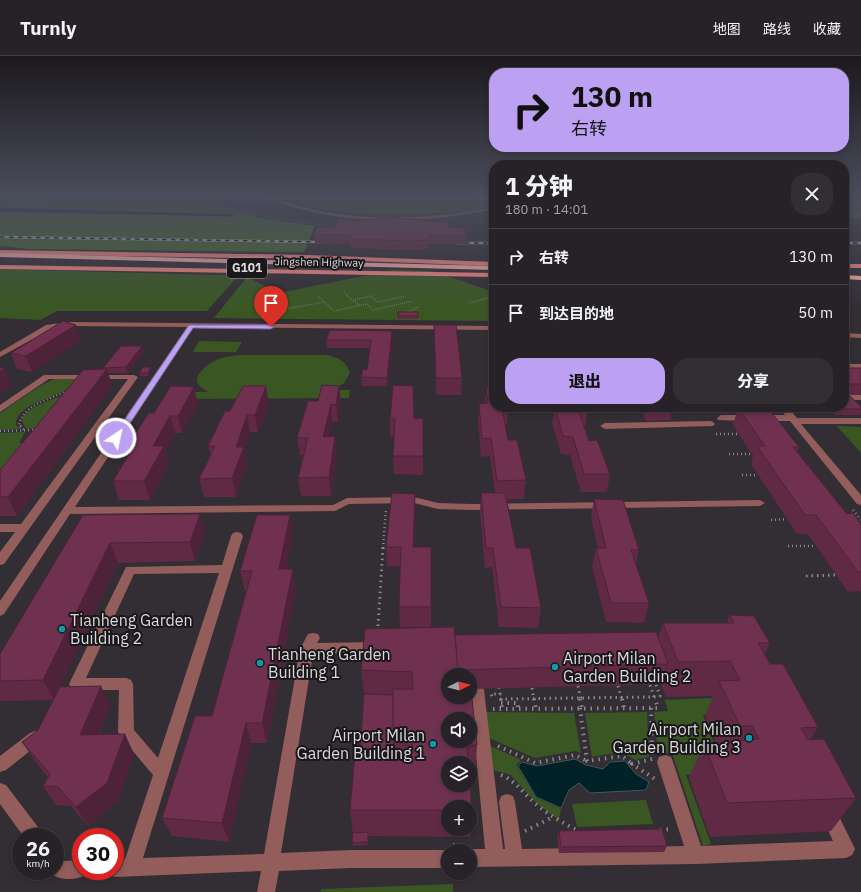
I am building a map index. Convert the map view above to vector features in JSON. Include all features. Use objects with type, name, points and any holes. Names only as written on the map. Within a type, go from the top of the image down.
[{"type":"highway","name":"G101","points":[[0,254],[489,268]]},
{"type":"highway","name":"G101","points":[[0,261],[489,274]]},
{"type":"highway","points":[[849,271],[861,271]]},
{"type":"highway","points":[[849,277],[861,278]]},
{"type":"main road","name":"Jingshen Highway","points":[[0,254],[308,257],[489,264]]},
{"type":"main road","points":[[849,266],[861,266]]},
{"type":"main road","name":"Jingshen Highway","points":[[0,267],[489,274]]},
{"type":"street","points":[[0,355],[49,327],[68,324],[489,328]]},
{"type":"street","points":[[0,611],[67,511],[152,377],[191,326]]},
{"type":"street","points":[[849,335],[861,336]]},
{"type":"street","points":[[849,366],[861,366]]},
{"type":"street","points":[[0,409],[47,377],[134,377],[0,561]]},
{"type":"street","points":[[849,397],[861,397]]},
{"type":"street","points":[[788,412],[861,502]]},
{"type":"street","points":[[722,418],[861,421]]},
{"type":"street","points":[[605,426],[710,424]]},
{"type":"street","points":[[67,511],[335,508],[347,501],[414,500],[438,506],[471,507],[760,503]]},
{"type":"street","points":[[0,528],[24,528]]},
{"type":"street","points":[[124,866],[161,773],[237,536]]},
{"type":"street","points":[[161,773],[126,732],[126,684],[76,684],[130,570],[226,569]]},
{"type":"street","points":[[266,892],[310,644],[392,647]]},
{"type":"street","points":[[477,690],[494,858]]},
{"type":"street","points":[[0,765],[39,734]]},
{"type":"street","points":[[659,760],[696,855]]},
{"type":"street","points":[[0,791],[28,828]]},
{"type":"street","points":[[477,853],[494,858],[515,858],[696,855],[846,849],[823,800]]},
{"type":"street","points":[[507,802],[515,858]]},
{"type":"street","points":[[124,868],[351,859],[441,853]]},
{"type":"path","points":[[344,292],[360,306]]},
{"type":"path","points":[[318,296],[334,311],[367,304],[375,313]]},
{"type":"path","points":[[353,300],[371,296],[376,302],[406,296]]},
{"type":"path","points":[[470,303],[489,298]]},
{"type":"path","points":[[373,310],[413,301]]},
{"type":"path","points":[[284,309],[325,302]]},
{"type":"path","points":[[260,305],[267,309]]},
{"type":"path","points":[[406,313],[420,306]]},
{"type":"path","points":[[25,431],[20,425],[20,418],[24,412],[32,406],[60,395],[81,377]]},
{"type":"path","points":[[0,431],[40,430]]},
{"type":"path","points":[[716,434],[739,434]]},
{"type":"path","points":[[729,454],[752,454]]},
{"type":"path","points":[[742,475],[758,475]]},
{"type":"path","points":[[378,626],[387,501]]},
{"type":"path","points":[[771,520],[787,520]]},
{"type":"path","points":[[788,546],[816,546]]},
{"type":"path","points":[[806,576],[836,575]]},
{"type":"path","points":[[479,709],[658,708],[652,697],[650,685]]},
{"type":"path","points":[[502,709],[501,699],[660,696],[656,685]]},
{"type":"path","points":[[578,686],[588,761]]},
{"type":"path","points":[[618,686],[624,708]]},
{"type":"path","points":[[499,688],[500,694]]},
{"type":"path","points":[[532,688],[536,708]]},
{"type":"path","points":[[501,703],[518,703],[518,707]]},
{"type":"path","points":[[482,740],[534,762],[575,755],[588,761],[622,756],[660,782]]},
{"type":"path","points":[[632,764],[659,760]]},
{"type":"path","points":[[485,770],[510,778],[535,804],[561,823],[581,832],[588,832]]},
{"type":"path","points":[[519,834],[553,817]]},
{"type":"path","points":[[652,830],[674,829]]},
{"type":"green space","points":[[0,234],[312,234],[304,252],[29,249],[0,246]]},
{"type":"green space","points":[[0,269],[239,275],[207,311],[57,311],[40,320],[0,318]]},
{"type":"green space","points":[[393,270],[432,271],[489,290],[489,321],[214,318],[247,277],[279,293]]},
{"type":"green space","points":[[199,341],[242,342],[236,352],[193,352]]},
{"type":"green space","points":[[327,355],[335,357],[344,363],[350,373],[344,383],[333,390],[350,390],[349,398],[176,399],[180,392],[208,392],[198,384],[197,381],[198,376],[204,368],[213,361],[230,356]]},
{"type":"green space","points":[[54,379],[77,379],[66,390],[29,406],[22,412],[16,421],[16,425],[20,429],[0,430],[0,413],[40,386]]},
{"type":"green space","points":[[64,395],[44,428],[27,429],[23,424],[22,418],[30,410]]},
{"type":"green space","points":[[837,426],[861,427],[861,453]]},
{"type":"green space","points":[[25,432],[19,443],[33,443],[13,468],[0,469],[0,433]]},
{"type":"green space","points":[[713,698],[721,713],[703,715],[722,763],[736,769],[686,775],[711,844],[703,846],[672,753],[658,753],[654,712],[668,711],[665,700]]},
{"type":"green space","points":[[485,712],[574,713],[581,753],[575,751],[535,758],[489,738]]},
{"type":"green space","points":[[647,712],[649,757],[635,760],[621,752],[592,757],[585,713]]},
{"type":"green space","points":[[488,745],[521,760],[516,765],[536,798],[561,809],[559,820],[536,803],[511,775],[490,769]]},
{"type":"green space","points":[[646,800],[653,824],[577,827],[572,804]]},
{"type":"green space","points":[[453,884],[453,892],[321,892],[321,889]]},
{"type":"water","points":[[575,759],[586,765],[603,769],[610,762],[625,761],[636,774],[649,782],[646,790],[590,793],[579,783],[569,790],[561,808],[536,797],[518,766],[522,762],[537,766]]},
{"type":"building","points":[[466,234],[466,236],[428,236],[428,240],[410,241],[350,239],[351,235],[314,235]]},
{"type":"building","points":[[398,312],[418,312],[418,316],[398,316]]},
{"type":"building","points":[[63,321],[76,325],[26,356],[11,353]]},
{"type":"building","points":[[434,325],[456,325],[462,378],[436,378]]},
{"type":"building","points":[[330,330],[392,331],[387,378],[361,377],[363,369],[367,370],[371,340],[326,340]]},
{"type":"building","points":[[121,346],[142,346],[126,367],[103,368]]},
{"type":"building","points":[[0,367],[5,369],[0,372]]},
{"type":"building","points":[[143,367],[151,367],[148,373],[139,373]]},
{"type":"building","points":[[849,368],[861,368],[861,384],[849,384]]},
{"type":"building","points":[[107,369],[8,497],[0,497],[0,470],[83,370]]},
{"type":"building","points":[[322,385],[339,386],[336,405],[331,404],[323,437],[335,436],[329,477],[298,478],[308,438],[297,438],[308,401],[318,401]]},
{"type":"building","points":[[393,385],[413,386],[414,419],[423,418],[423,456],[393,456],[395,419],[390,419]]},
{"type":"building","points":[[171,386],[194,387],[178,416],[170,416],[153,446],[164,446],[144,481],[113,481],[134,446],[127,446],[149,413],[154,413]]},
{"type":"building","points":[[243,386],[266,386],[255,415],[247,415],[236,447],[244,447],[232,478],[199,479],[215,446],[208,446],[225,411],[230,411]]},
{"type":"building","points":[[486,388],[489,388],[489,412],[503,412],[508,440],[517,440],[526,480],[497,481],[491,438],[482,439],[479,404],[488,403]]},
{"type":"building","points":[[849,395],[861,407],[861,409],[849,409]]},
{"type":"building","points":[[556,412],[579,412],[589,441],[597,440],[610,474],[584,474],[573,437],[563,436]]},
{"type":"building","points":[[741,412],[771,412],[799,447],[793,447],[847,514],[853,513],[861,524],[861,572],[858,572],[816,515],[805,515],[757,446],[765,446]]},
{"type":"building","points":[[392,493],[415,494],[413,547],[431,547],[431,607],[399,607],[401,547],[386,547]]},
{"type":"building","points":[[481,493],[505,493],[516,548],[530,548],[541,608],[501,607],[493,548],[486,548]]},
{"type":"building","points":[[594,499],[623,500],[639,550],[631,550],[649,603],[611,603],[596,548],[606,548]]},
{"type":"building","points":[[200,514],[190,542],[110,543],[43,680],[0,681],[0,654],[83,515]]},
{"type":"building","name":"Tianheng Garden Building 1","points":[[257,515],[290,515],[279,569],[293,569],[262,723],[246,723],[222,823],[162,818],[195,716],[212,716],[252,571],[240,571]]},
{"type":"building","points":[[730,615],[754,616],[770,643],[758,643],[770,664],[783,664],[818,727],[801,728],[808,740],[824,739],[856,798],[727,803],[704,744],[759,739],[752,726],[740,726],[719,681],[740,680],[730,661],[678,662],[663,623],[734,623]]},
{"type":"building","points":[[454,627],[458,668],[441,668],[441,704],[473,704],[473,712],[441,712],[441,748],[467,748],[468,756],[441,756],[441,792],[471,792],[471,800],[441,800],[441,810],[350,810],[355,753],[412,753],[412,733],[393,733],[393,689],[413,689],[412,672],[361,670],[365,629]]},
{"type":"building","points":[[656,632],[668,664],[477,669],[477,668],[458,668],[455,635]]},
{"type":"building","points":[[101,686],[80,735],[125,734],[107,783],[76,807],[58,787],[43,786],[50,774],[22,742],[38,730],[60,687]]},
{"type":"building","points":[[364,694],[393,695],[394,753],[360,753]]},
{"type":"building","points":[[662,829],[667,846],[561,847],[559,831]]},
{"type":"building","points":[[368,832],[368,842],[352,843],[353,833]]},
{"type":"railway","points":[[0,237],[326,242]]},
{"type":"railway","points":[[456,243],[489,243]]},
{"type":"railway","points":[[849,243],[861,243]]},
{"type":"place","name":"Tianheng Garden Building 2","points":[[62,629]]},
{"type":"place","name":"Tianheng Garden Building 1","points":[[260,663]]},
{"type":"place","name":"Airport Milan Garden Building 2","points":[[555,667]]},
{"type":"place","name":"Airport Milan Garden Building 3","points":[[749,738]]},
{"type":"place","name":"Airport Milan Garden Building 1","points":[[433,744]]},
{"type":"route","points":[[116,438],[191,326],[271,327]]}]
